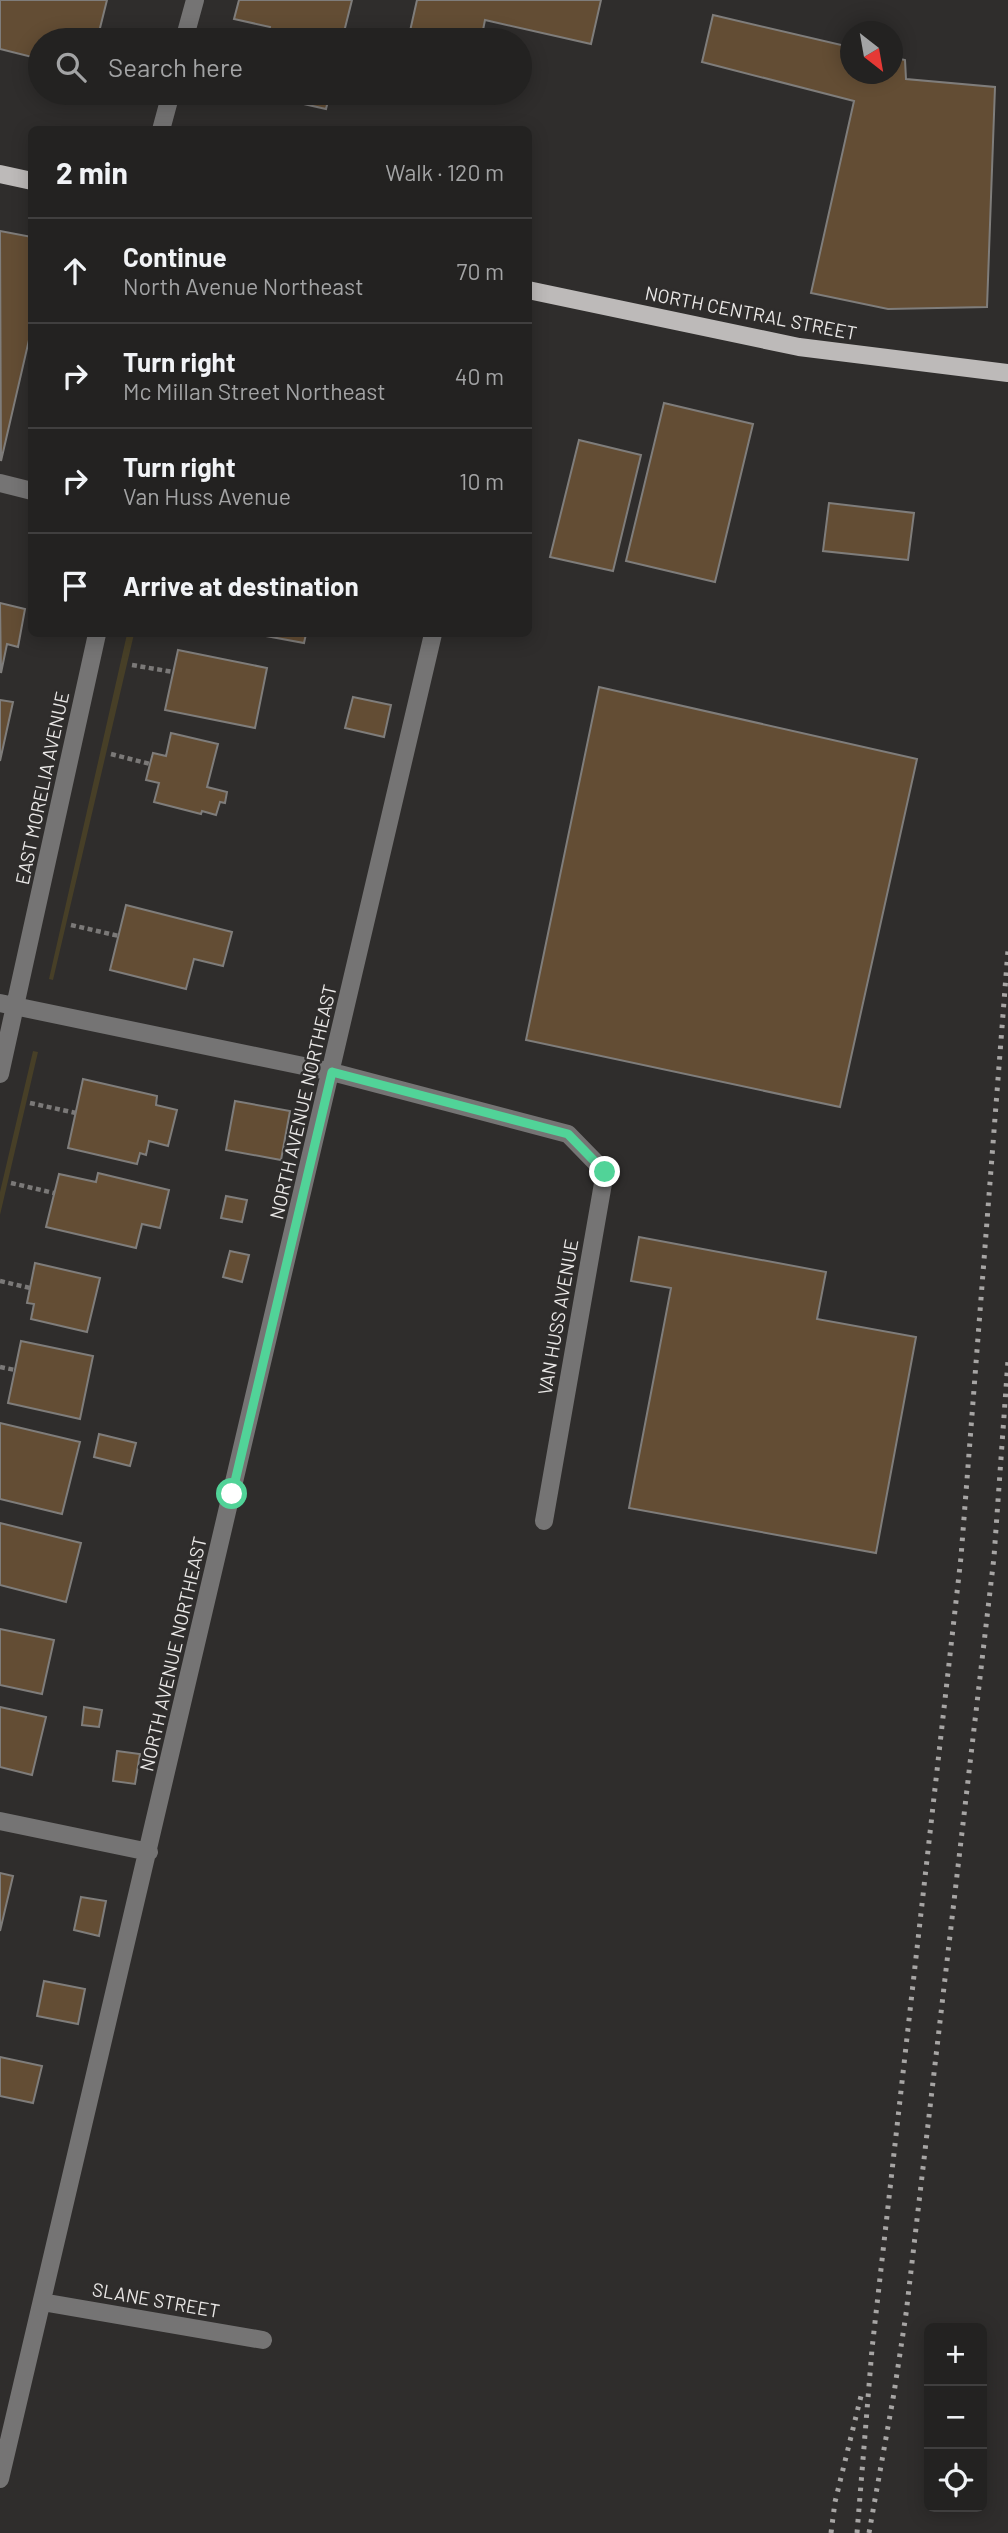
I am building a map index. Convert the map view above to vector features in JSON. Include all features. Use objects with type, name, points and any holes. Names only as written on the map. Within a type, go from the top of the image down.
[{"type":"main road","points":[[0,174],[28,180]]},
{"type":"main road","name":"NORTH CENTRAL STREET","points":[[532,291],[799,347],[1008,373]]},
{"type":"street","points":[[187,28],[195,0]]},
{"type":"street","points":[[162,126],[167,105]]},
{"type":"street","points":[[0,483],[28,490]]},
{"type":"street","name":"EAST MORELIA AVENUE","points":[[0,1074],[8,1005],[96,637]]},
{"type":"street","name":"NORTH AVENUE NORTHEAST","points":[[0,2479],[432,637]]},
{"type":"street","points":[[8,1005],[332,1072]]},
{"type":"street","name":"VAN HUSS AVENUE","points":[[332,1072],[568,1134],[605,1172],[544,1521]]},
{"type":"street","points":[[0,1821],[149,1852]]},
{"type":"street","name":"SLANE STREET","points":[[42,2302],[263,2340]]},
{"type":"path","points":[[132,664],[173,672]]},
{"type":"path","points":[[111,754],[150,764]]},
{"type":"path","points":[[71,925],[119,936]]},
{"type":"path","points":[[30,1103],[76,1113]]},
{"type":"path","points":[[11,1184],[54,1193]]},
{"type":"path","points":[[0,1281],[30,1288]]},
{"type":"path","points":[[0,1367],[15,1370]]},
{"type":"shaded area","points":[[126,637],[133,637],[53,980],[49,979]]},
{"type":"shaded area","points":[[33,1051],[38,1052],[0,1215],[0,1192]]},
{"type":"building","points":[[0,0],[107,0],[100,28],[28,28],[28,56],[0,49]]},
{"type":"building","points":[[239,0],[352,0],[345,28],[270,28],[234,19]]},
{"type":"building","points":[[417,0],[601,0],[591,44],[532,31],[532,28],[485,20],[483,28],[411,28]]},
{"type":"building","points":[[713,15],[840,45],[840,84],[903,84],[903,60],[906,79],[995,87],[987,307],[888,309],[811,293],[854,101],[702,62]]},
{"type":"building","points":[[308,105],[327,105],[326,109]]},
{"type":"building","points":[[0,231],[28,236],[28,344],[1,461]]},
{"type":"building","points":[[664,403],[753,424],[715,582],[626,561]]},
{"type":"building","points":[[579,440],[641,455],[613,571],[550,557]]},
{"type":"building","points":[[829,503],[914,513],[908,560],[823,551]]},
{"type":"building","points":[[0,603],[25,609],[18,647],[7,644],[1,673]]},
{"type":"building","points":[[271,637],[305,637],[304,643]]},
{"type":"building","points":[[178,650],[267,668],[255,728],[165,710]]},
{"type":"building","points":[[599,687],[917,759],[840,1107],[526,1040]]},
{"type":"building","points":[[353,697],[391,705],[384,737],[345,728]]},
{"type":"building","points":[[0,700],[13,702],[0,761]]},
{"type":"building","points":[[171,733],[218,744],[207,787],[227,792],[225,803],[220,802],[216,815],[154,802],[159,783],[146,780],[153,753],[166,756]]},
{"type":"building","points":[[126,905],[232,932],[223,966],[194,959],[186,989],[110,970]]},
{"type":"building","points":[[83,1079],[157,1096],[156,1105],[177,1110],[168,1146],[149,1141],[146,1155],[140,1153],[137,1164],[68,1148]]},
{"type":"building","points":[[235,1101],[290,1111],[281,1160],[226,1150]]},
{"type":"building","points":[[98,1173],[169,1190],[160,1228],[142,1224],[136,1248],[46,1227],[59,1174],[96,1182]]},
{"type":"building","points":[[226,1196],[247,1200],[242,1222],[221,1218]]},
{"type":"building","points":[[639,1237],[826,1272],[817,1319],[916,1337],[876,1553],[629,1508],[671,1288],[631,1281]]},
{"type":"building","points":[[230,1251],[249,1255],[242,1282],[223,1277]]},
{"type":"building","points":[[35,1263],[100,1278],[87,1332],[31,1319],[34,1304],[27,1303]]},
{"type":"building","points":[[21,1341],[93,1356],[80,1419],[8,1403]]},
{"type":"building","points":[[0,1423],[80,1442],[62,1514],[0,1499]]},
{"type":"building","points":[[99,1434],[136,1443],[130,1466],[94,1457]]},
{"type":"building","points":[[0,1523],[81,1543],[66,1602],[0,1585]]},
{"type":"building","points":[[0,1629],[54,1640],[42,1694],[0,1685]]},
{"type":"building","points":[[0,1707],[46,1717],[32,1775],[0,1767]]},
{"type":"building","points":[[84,1707],[102,1710],[99,1727],[82,1725]]},
{"type":"building","points":[[117,1751],[140,1754],[135,1784],[113,1781]]},
{"type":"building","points":[[0,1873],[13,1876],[0,1931]]},
{"type":"building","points":[[81,1897],[106,1901],[99,1936],[74,1930]]},
{"type":"building","points":[[44,1981],[85,1989],[78,2024],[37,2016]]},
{"type":"building","points":[[0,2057],[42,2066],[33,2103],[0,2096]]},
{"type":"railway","points":[[857,2533],[872,2349],[961,1557],[1008,950]]},
{"type":"railway","points":[[869,2533],[906,2314],[994,1557],[1008,1360]]},
{"type":"railway","points":[[831,2533],[835,2502],[861,2396]]},
{"type":"route","points":[[232,1494],[332,1072],[568,1134],[605,1172]]}]
